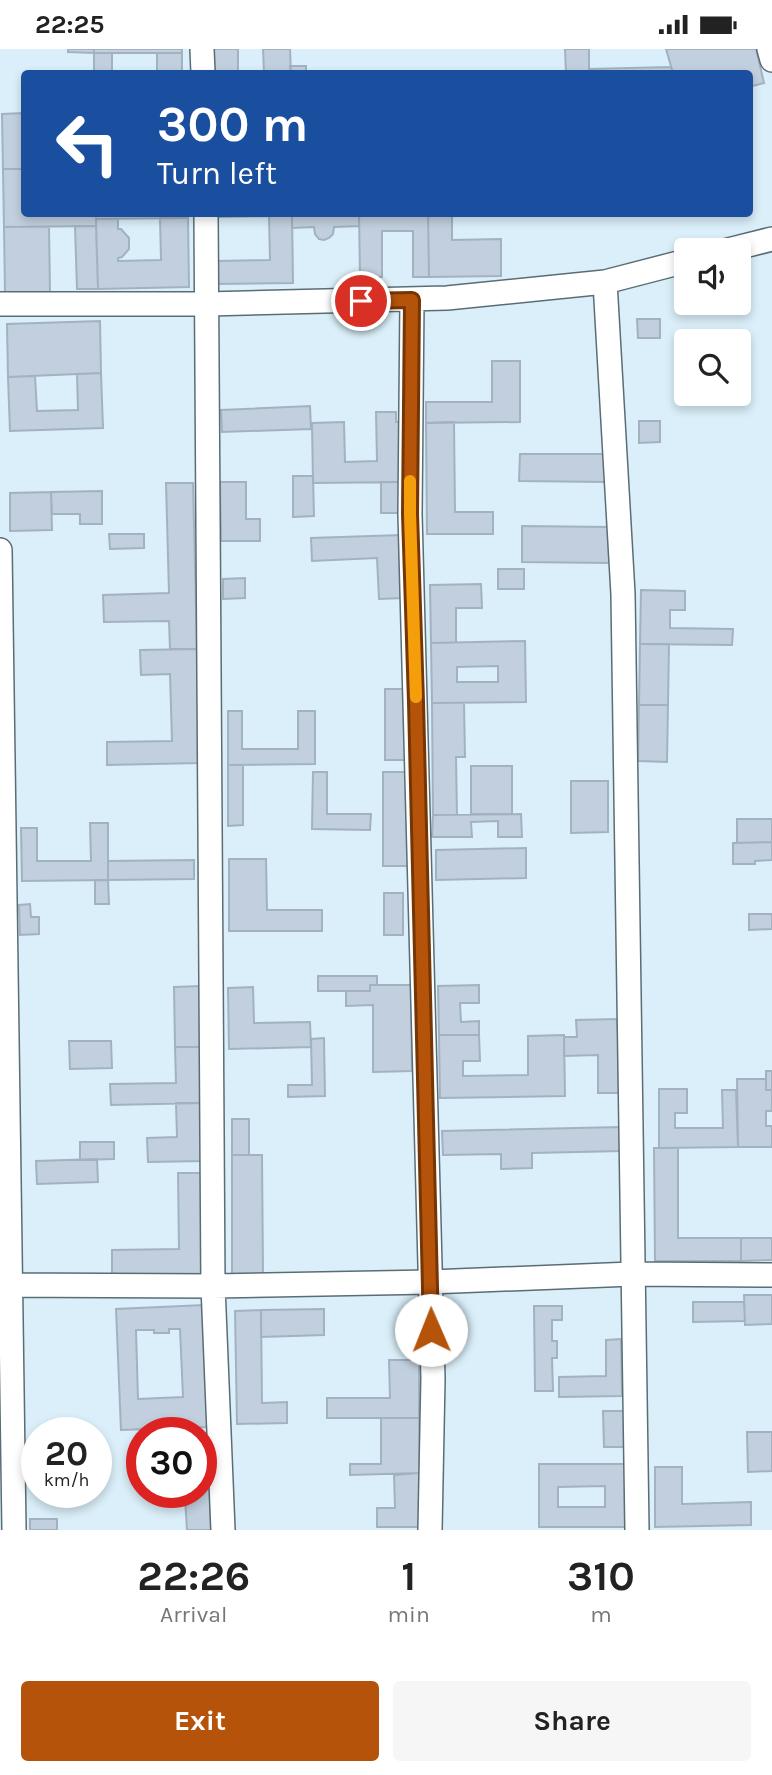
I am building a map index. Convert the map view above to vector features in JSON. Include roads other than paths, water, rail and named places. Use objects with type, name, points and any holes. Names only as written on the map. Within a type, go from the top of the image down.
[{"type":"street","points":[[202,49],[203,70]]},
{"type":"street","points":[[769,49],[772,60]]},
{"type":"street","points":[[206,217],[214,1286],[223,1530]]},
{"type":"street","points":[[751,244],[772,239]]},
{"type":"street","points":[[0,304],[208,304],[447,298],[605,282],[674,264]]},
{"type":"street","points":[[605,282],[623,594],[637,1530]]},
{"type":"street","points":[[412,300],[410,514],[433,1378],[430,1530]]},
{"type":"street","points":[[0,550],[5,1285],[14,1530]]},
{"type":"street","points":[[5,1285],[214,1286],[430,1282],[632,1274],[772,1275]]}]
